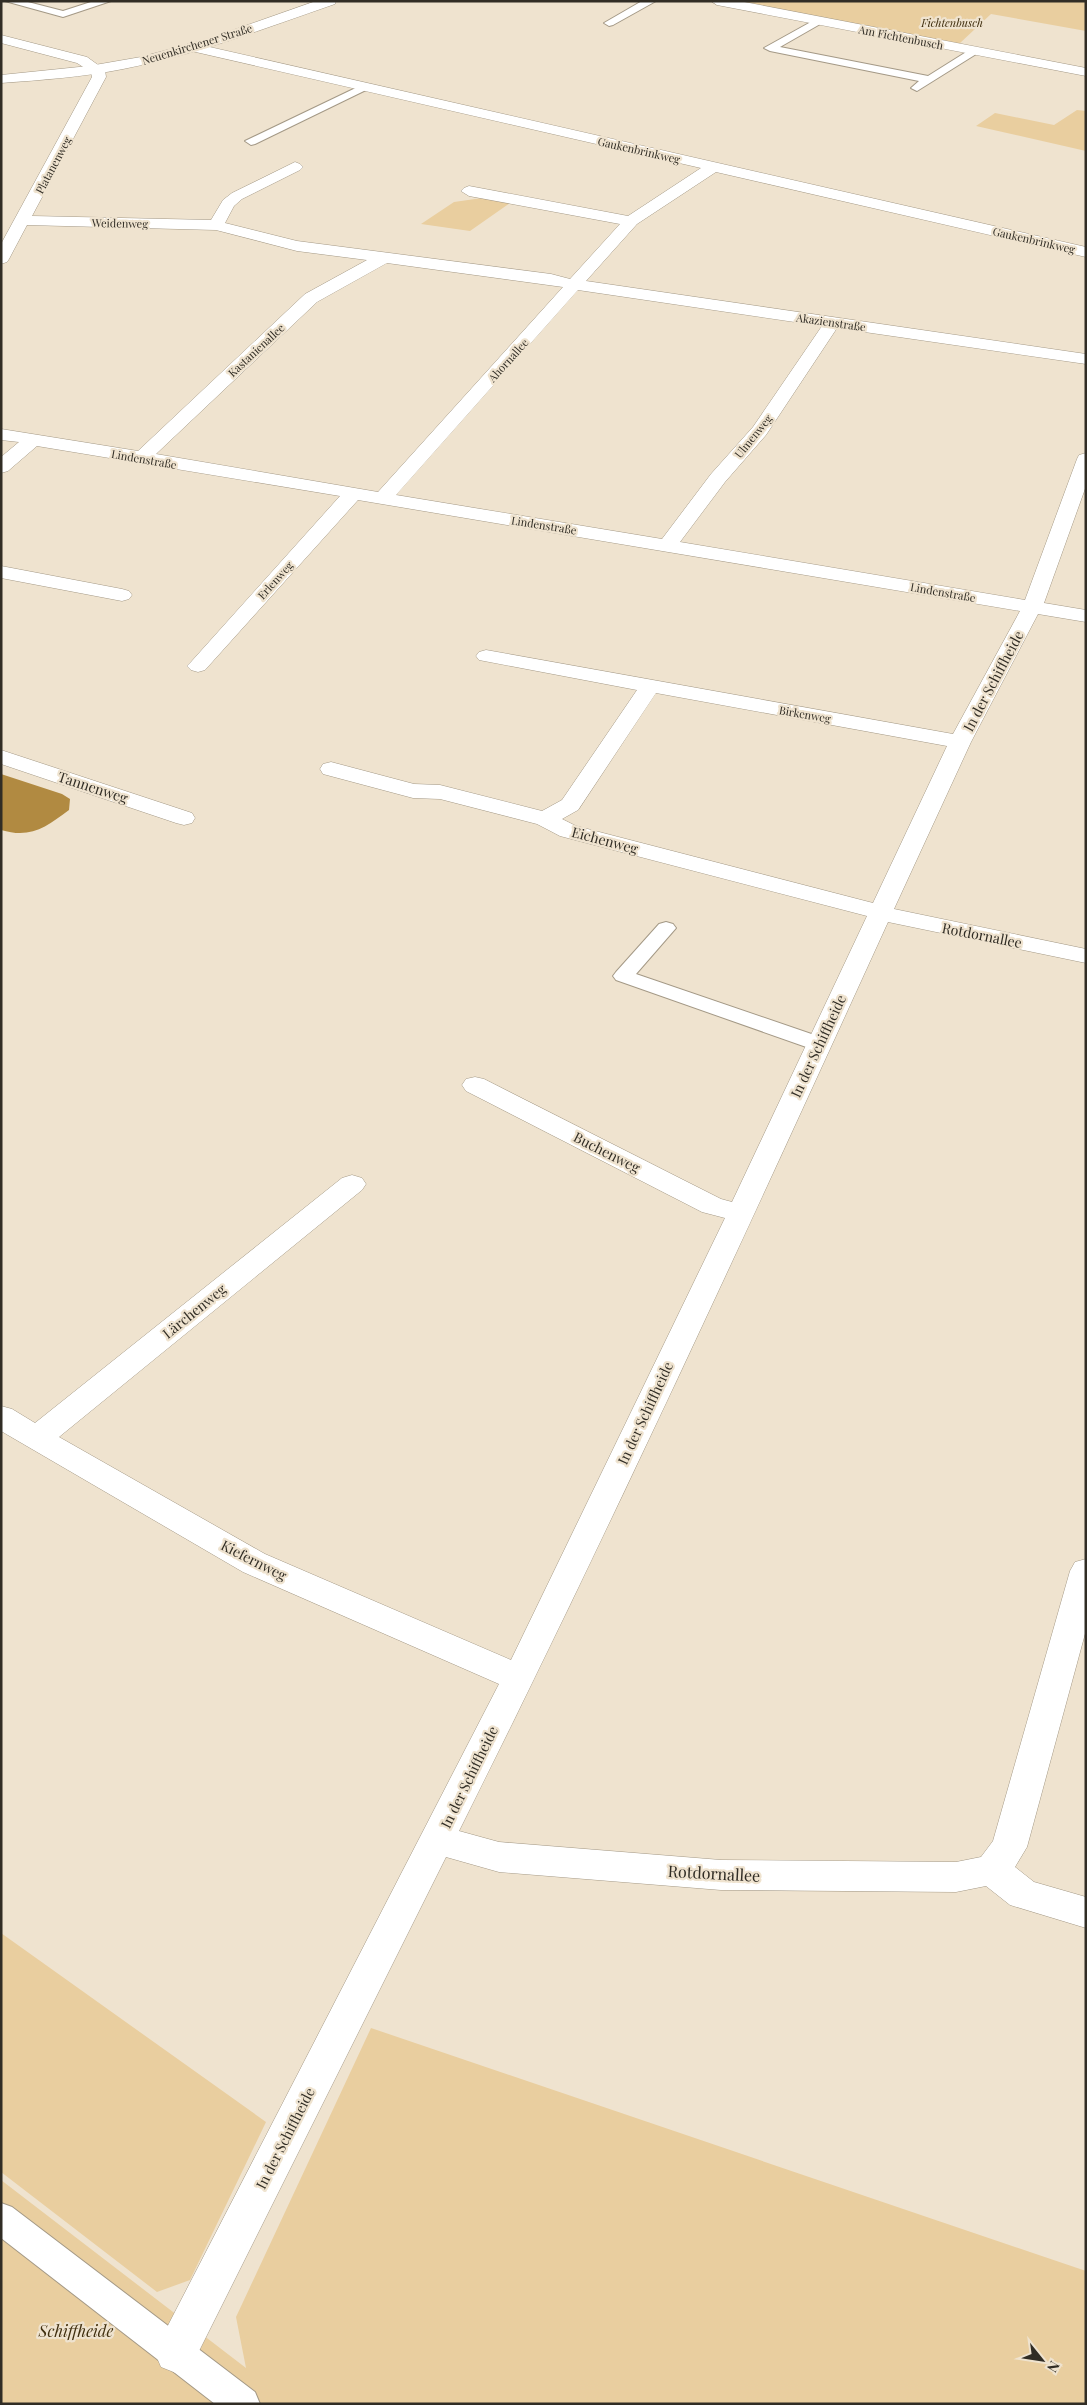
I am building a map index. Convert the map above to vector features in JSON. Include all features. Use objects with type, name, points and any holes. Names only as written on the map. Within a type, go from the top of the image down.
[{"type":"street","name":"Neuenkirchener Straße","points":[[1,79],[98,70],[139,62],[192,47],[330,1]]},
{"type":"street","name":"Am Fichtenbusch","points":[[717,1],[1086,72]]},
{"type":"street","points":[[1,40],[82,60],[98,70]]},
{"type":"street","name":"Gaukenbrinkweg","points":[[192,47],[1086,252]]},
{"type":"street","name":"Platanenweg","points":[[1,259],[99,77],[98,70]]},
{"type":"street","points":[[216,225],[228,203],[237,196],[295,166]]},
{"type":"street","name":"Ahornallee","points":[[383,498],[632,221],[713,167]]},
{"type":"street","points":[[469,191],[632,221]]},
{"type":"street","name":"Weidenweg","points":[[23,220],[216,225],[297,246],[384,258]]},
{"type":"street","points":[[384,258],[551,279],[576,285]]},
{"type":"street","name":"Kastanienallee","points":[[141,459],[311,298],[384,258]]},
{"type":"street","name":"Akazienstraße","points":[[576,285],[1086,359]]},
{"type":"street","name":"Ulmenweg","points":[[667,546],[718,478],[760,431],[833,322]]},
{"type":"street","name":"Lindenstraße","points":[[1,434],[1086,616]]},
{"type":"street","points":[[1,467],[33,440]]},
{"type":"street","name":"In der Schiffheide","points":[[176,2352],[519,1678],[741,1213],[879,912],[960,742],[1032,607],[1086,460]]},
{"type":"street","name":"Erlenweg","points":[[198,666],[353,493]]},
{"type":"street","points":[[1,572],[122,595]]},
{"type":"street","name":"Birkenweg","points":[[486,656],[960,742]]},
{"type":"street","points":[[544,819],[570,805],[650,686]]},
{"type":"street","name":"Tannenweg","points":[[1,757],[184,818]]},
{"type":"street","name":"Eichenweg","points":[[331,769],[413,791],[440,792],[544,819],[568,831],[879,912]]},
{"type":"street","name":"Rotdornallee","points":[[879,912],[912,921],[1086,956]]},
{"type":"street","name":"Buchenweg","points":[[475,1085],[712,1206],[741,1213]]},
{"type":"street","name":"Lärchenweg","points":[[37,1438],[352,1184]]},
{"type":"street","name":"Kiefernweg","points":[[1,1417],[254,1563],[519,1678]]},
{"type":"street","points":[[1086,1571],[1009,1847],[992,1870],[1024,1894],[1086,1913]]},
{"type":"street","name":"Rotdornallee","points":[[438,1840],[499,1856],[720,1875],[956,1877],[992,1870]]},
{"type":"lane","points":[[10,1],[63,14],[106,1]]},
{"type":"lane","points":[[609,23],[651,1]]},
{"type":"lane","points":[[818,21],[770,48],[929,80]]},
{"type":"lane","points":[[915,89],[975,51]]},
{"type":"lane","points":[[250,141],[364,87]]},
{"type":"lane","points":[[666,928],[622,976],[819,1044]]},
{"type":"lane","points":[[1,2218],[243,2404]]},
{"type":"green space","name":"Fichtenbusch","points":[[735,1],[1086,1],[1086,31],[991,14],[959,44]]},
{"type":"green space","points":[[1077,110],[1086,111],[1086,151],[976,126],[995,113],[1054,125]]},
{"type":"green space","points":[[482,198],[510,203],[470,231],[421,224],[454,202]]},
{"type":"green space","points":[[1,1933],[266,2122],[190,2280],[157,2292],[1,2172]]},
{"type":"green space","name":"Schiffheide","points":[[371,2028],[1086,2271],[1086,2404],[1,2404],[1,2180],[246,2368],[236,2317]]},
{"type":"shaded area","points":[[1,774],[62,794],[70,799],[69,810],[38,830],[21,833],[1,830]]}]
